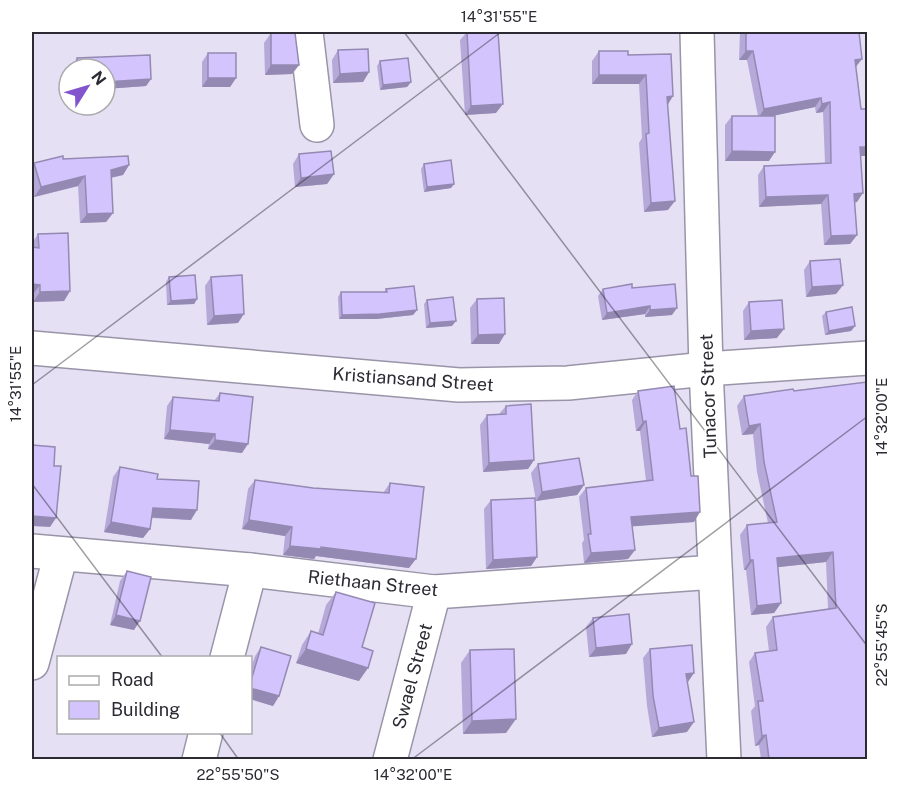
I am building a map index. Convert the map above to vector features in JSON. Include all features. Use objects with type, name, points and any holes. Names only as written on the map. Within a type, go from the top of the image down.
[{"type":"street","points":[[306,32],[317,125]]},
{"type":"street","name":"Tunacor Street","points":[[697,32],[706,369],[724,759]]},
{"type":"street","name":"Kristiansand Street","points":[[32,348],[459,385],[568,383],[706,369],[867,358]]},
{"type":"street","points":[[32,663],[46,553]]},
{"type":"street","name":"Riethaan Street","points":[[46,553],[250,570],[434,592],[715,572]]},
{"type":"street","points":[[227,656],[250,570]]},
{"type":"street","name":"Swael Street","points":[[390,759],[434,592]]},
{"type":"street","points":[[199,759],[205,734]]},
{"type":"building","points":[[467,32],[498,32],[503,104],[471,106]]},
{"type":"building","points":[[746,32],[859,32],[862,59],[855,60],[861,109],[867,109],[867,147],[860,147],[863,193],[854,194],[857,235],[831,236],[828,195],[766,197],[764,166],[831,163],[830,102],[822,104],[821,98],[764,109],[753,51],[746,51]]},
{"type":"building","points":[[271,33],[295,33],[299,65],[271,65]]},
{"type":"building","points":[[368,49],[369,72],[340,74],[338,50]]},
{"type":"building","points":[[599,51],[628,51],[628,55],[671,54],[673,96],[667,97],[675,201],[651,203],[646,134],[649,133],[646,75],[599,75]]},
{"type":"building","points":[[208,53],[236,53],[236,78],[208,78]]},
{"type":"building","points":[[150,55],[151,79],[117,81],[117,57],[101,57]]},
{"type":"building","points":[[408,58],[411,82],[383,85],[380,61]]},
{"type":"building","points":[[732,116],[775,116],[775,152],[732,151]]},
{"type":"building","points":[[331,151],[334,174],[301,178],[299,154]]},
{"type":"building","points":[[63,156],[63,159],[128,156],[129,165],[111,170],[113,213],[87,214],[85,176],[41,187],[34,163]]},
{"type":"building","points":[[451,160],[454,184],[427,187],[424,164]]},
{"type":"building","points":[[68,233],[70,291],[40,292],[40,285],[32,284],[32,247],[39,248],[38,234]]},
{"type":"building","points":[[840,259],[843,285],[812,287],[810,261]]},
{"type":"building","points":[[195,275],[197,299],[171,301],[169,277]]},
{"type":"building","points":[[242,275],[244,314],[214,316],[211,277]]},
{"type":"building","points":[[632,284],[632,288],[675,284],[677,308],[650,310],[650,306],[607,313],[603,289]]},
{"type":"building","points":[[414,286],[417,310],[342,315],[341,292],[387,292],[386,289]]},
{"type":"building","points":[[453,297],[456,321],[430,323],[427,300]]},
{"type":"building","points":[[504,298],[505,334],[478,335],[477,299]]},
{"type":"building","points":[[782,300],[784,329],[751,331],[749,302]]},
{"type":"building","points":[[852,307],[855,326],[829,331],[826,312]]},
{"type":"building","points":[[867,382],[867,759],[769,759],[766,735],[762,736],[758,701],[763,701],[755,653],[777,650],[773,617],[836,608],[833,552],[777,558],[781,603],[757,606],[747,525],[777,522],[764,462],[760,424],[749,426],[744,396]]},
{"type":"building","points":[[674,386],[680,429],[686,428],[691,476],[698,476],[700,512],[631,517],[635,550],[591,553],[586,488],[653,480],[646,421],[643,422],[638,391]]},
{"type":"building","points":[[220,393],[253,397],[248,444],[215,440],[215,434],[170,430],[173,397],[219,401]]},
{"type":"building","points":[[531,404],[534,460],[489,463],[487,415],[506,414],[506,406]]},
{"type":"building","points":[[32,445],[55,447],[54,466],[61,466],[56,518],[32,516]]},
{"type":"building","points":[[579,458],[584,485],[542,492],[538,464]]},
{"type":"building","points":[[120,467],[158,474],[157,479],[199,481],[197,510],[153,508],[150,529],[111,522]]},
{"type":"building","points":[[255,480],[313,488],[389,493],[390,483],[424,487],[416,559],[321,547],[321,549],[290,546],[292,527],[249,520]]},
{"type":"building","points":[[535,498],[537,557],[493,560],[491,500]]},
{"type":"building","points":[[127,571],[151,577],[140,621],[116,615]]},
{"type":"building","points":[[336,592],[375,603],[362,647],[373,651],[368,668],[306,649],[311,631],[323,635]]},
{"type":"building","points":[[629,614],[632,644],[596,648],[593,618]]},
{"type":"building","points":[[692,645],[694,673],[686,674],[694,722],[659,728],[653,696],[650,649]]},
{"type":"building","points":[[261,647],[291,656],[279,696],[252,689],[252,677]]},
{"type":"building","points":[[514,649],[516,719],[472,721],[470,650]]}]
